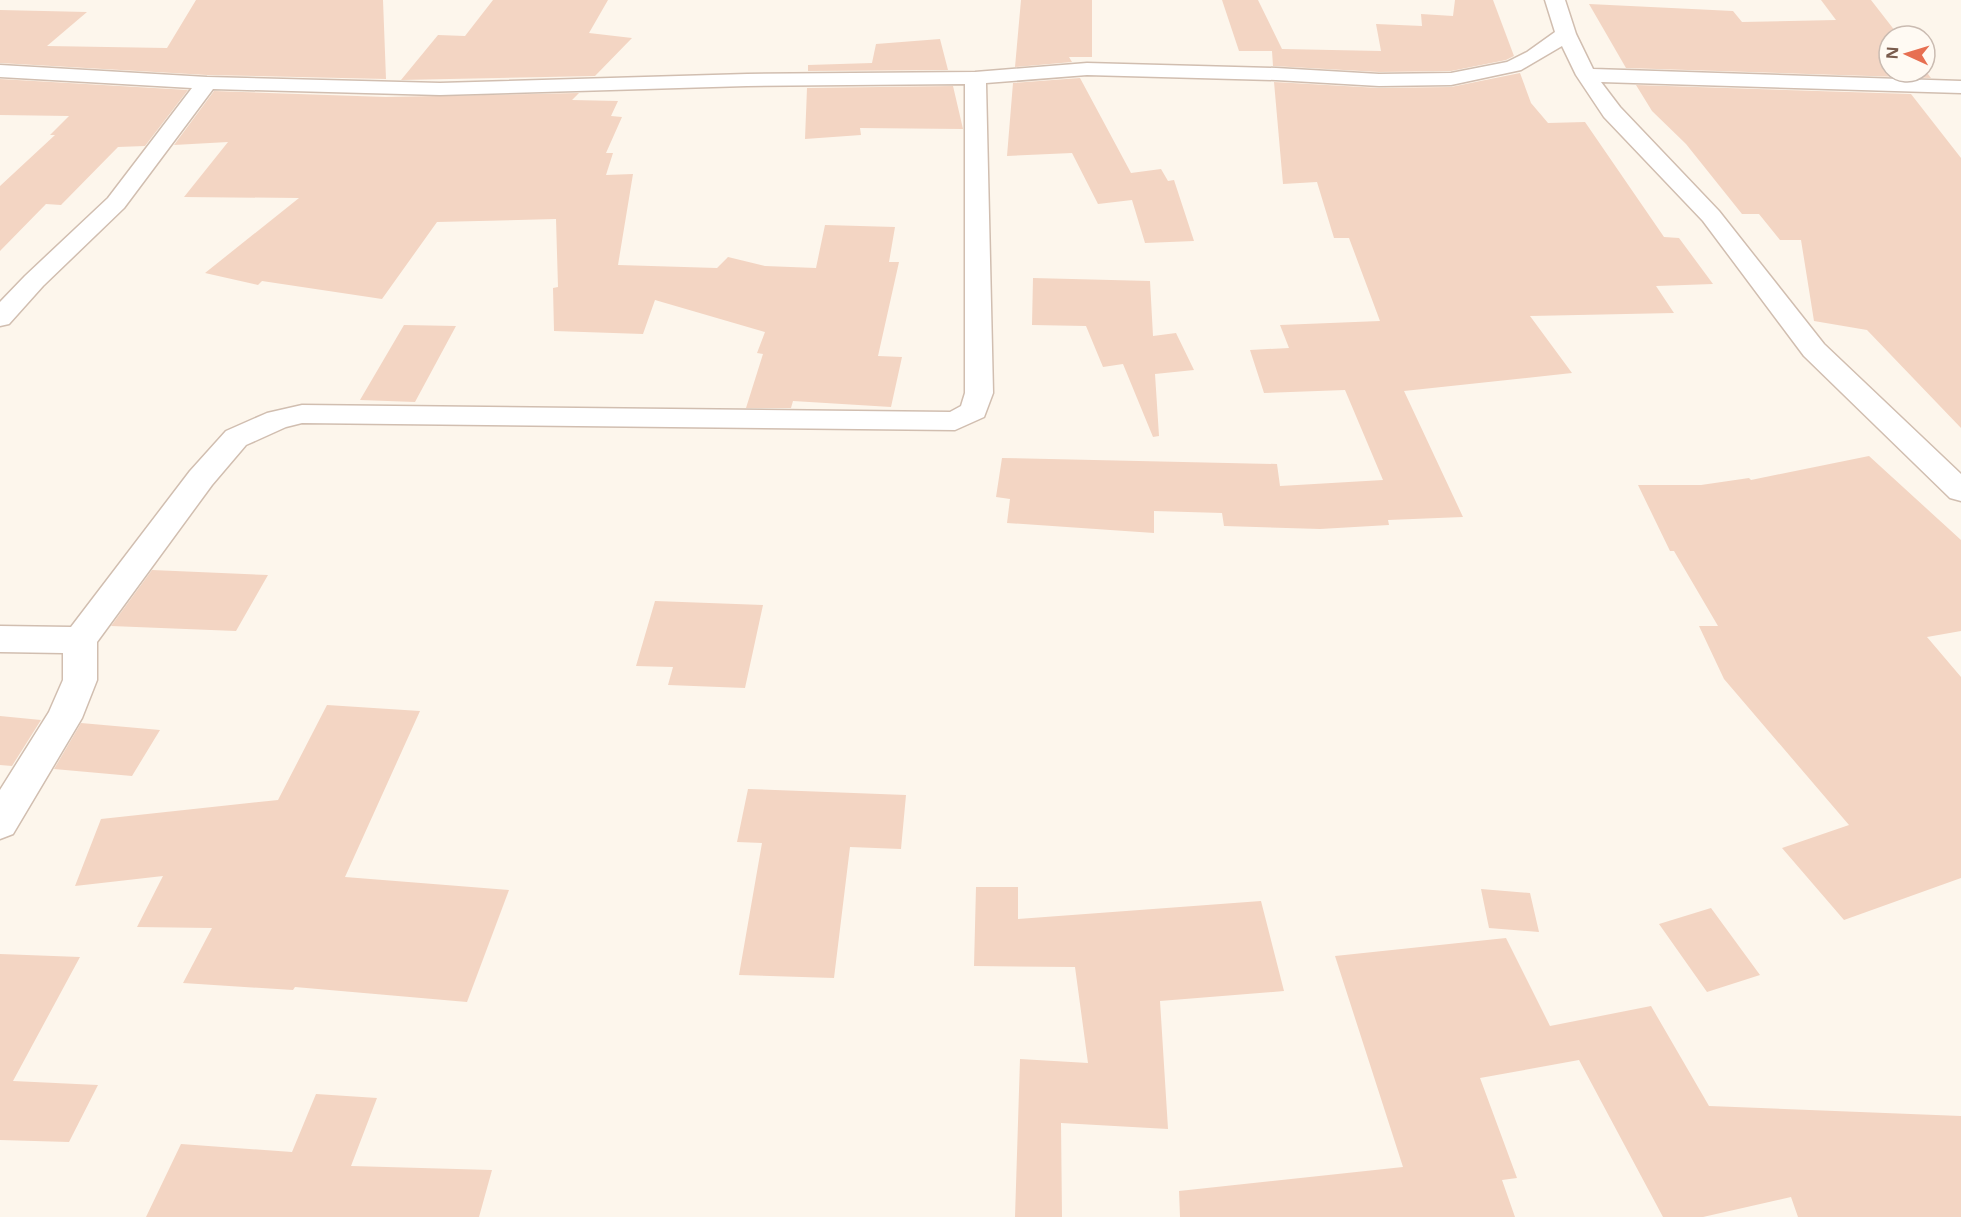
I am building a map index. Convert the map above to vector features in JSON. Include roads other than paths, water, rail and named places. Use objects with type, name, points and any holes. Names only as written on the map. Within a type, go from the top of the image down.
[{"type":"street","points":[[1555,0],[1566,34],[1586,75],[1612,111],[1711,216],[1814,350],[1961,491]]},
{"type":"street","points":[[0,71],[207,83],[440,89],[747,80],[975,78],[1087,69],[1276,74],[1379,80],[1451,79],[1514,66],[1534,56],[1566,34]]},
{"type":"street","points":[[1586,75],[1961,87]]},
{"type":"street","points":[[0,823],[64,718],[80,680],[80,640],[201,478],[236,438],[277,420],[302,414],[955,421],[974,411],[979,393],[975,78]]},
{"type":"street","points":[[0,318],[34,281],[116,203],[207,83]]},
{"type":"street","points":[[0,639],[80,640]]}]
